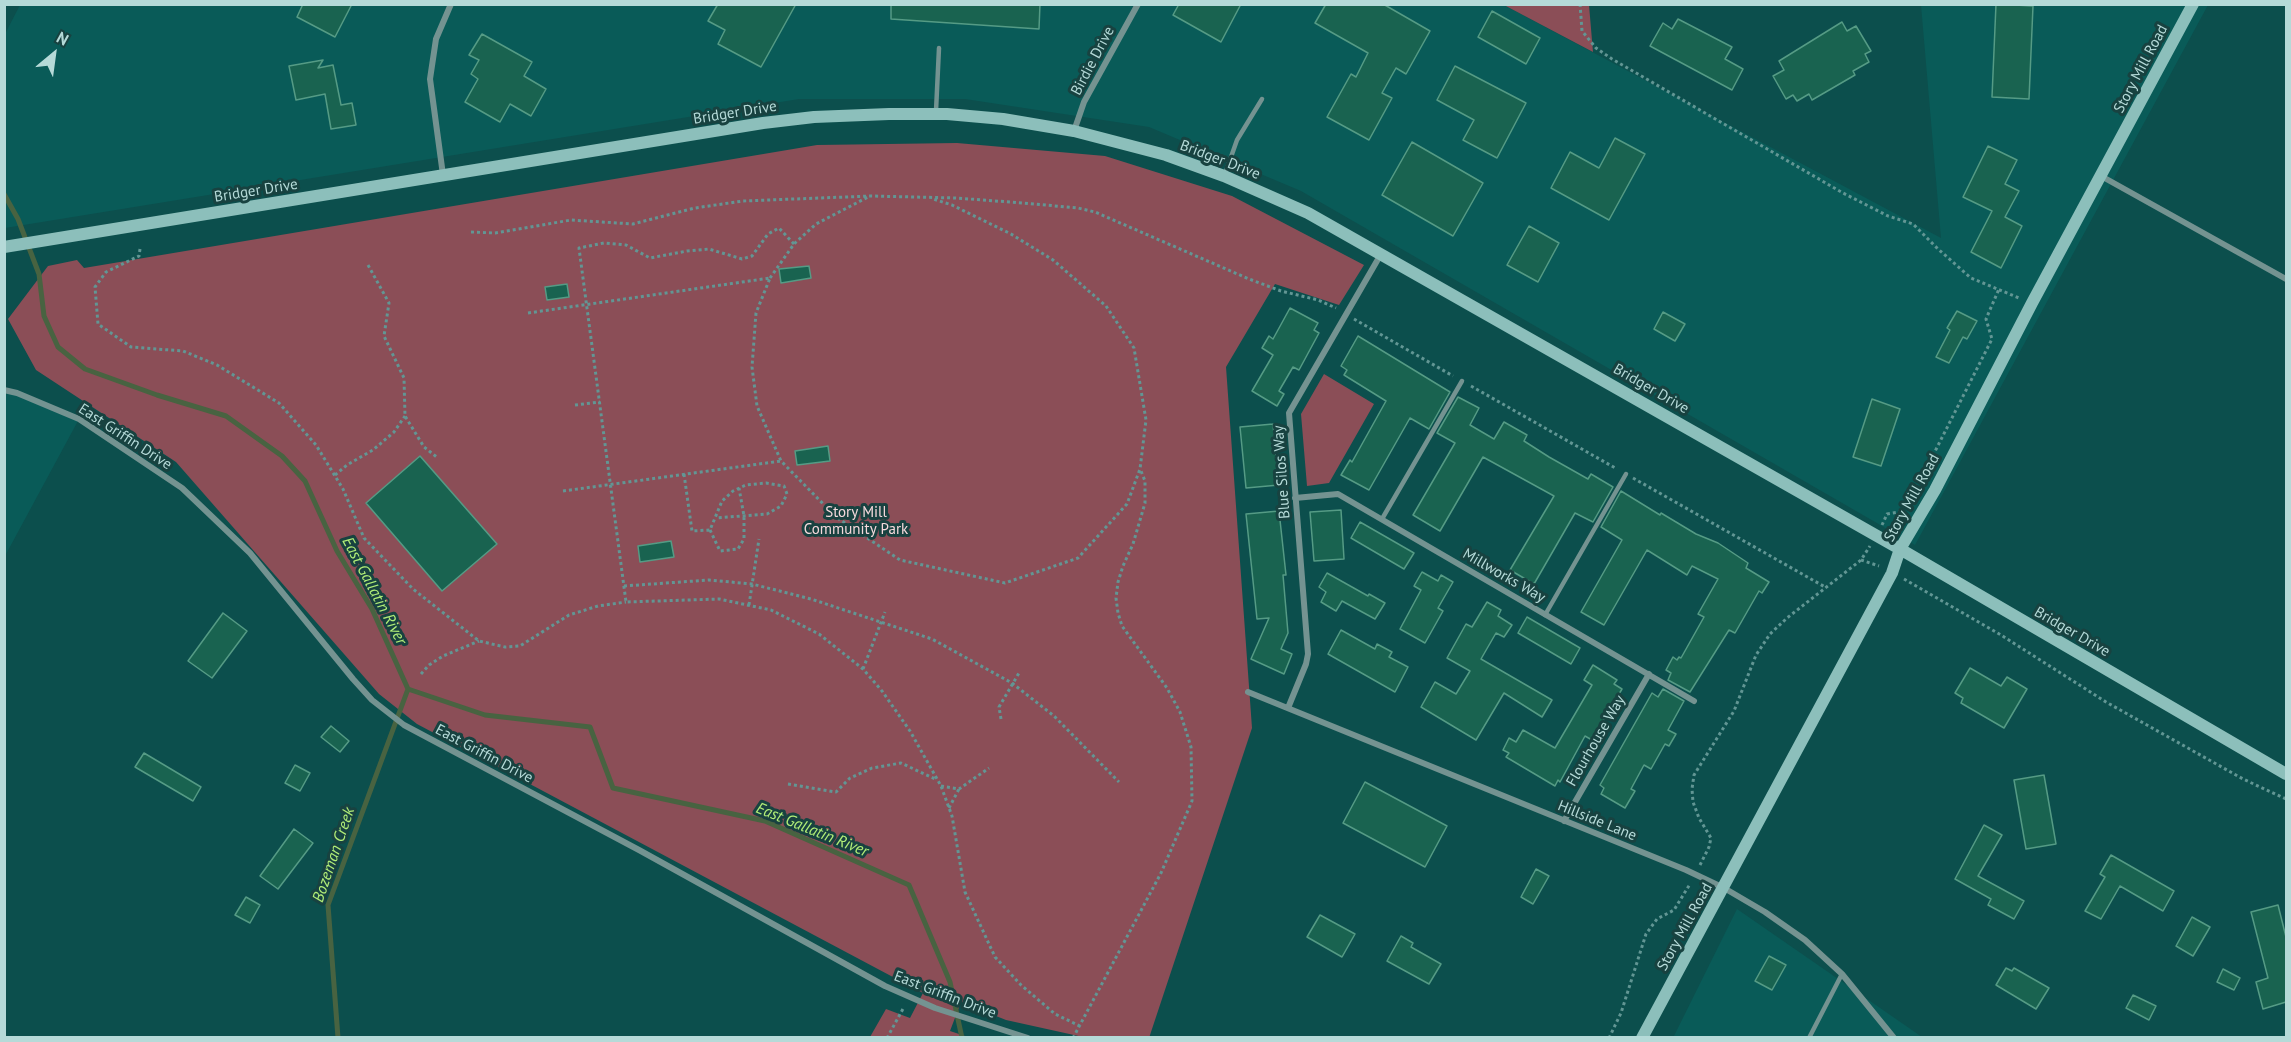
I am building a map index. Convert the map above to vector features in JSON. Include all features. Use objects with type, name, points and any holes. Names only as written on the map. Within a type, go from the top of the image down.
[{"type":"main road","name":"Story Mill Road","points":[[1642,1038],[1892,573],[1900,549],[1935,489],[2031,303],[2193,4]]},
{"type":"main road","name":"Bridger Drive","points":[[4,247],[763,123],[852,114],[935,114],[1003,119],[1074,131],[1166,155],[1224,176],[1308,213],[1900,549],[2286,774]]},
{"type":"street","points":[[443,175],[430,79],[436,39],[451,4]]},
{"type":"street","name":"Birdie Drive","points":[[1074,131],[1084,102],[1138,4]]},
{"type":"street","points":[[2100,176],[2286,279]]},
{"type":"street","name":"Blue Silos Way","points":[[1288,708],[1308,654],[1290,412],[1381,253]]},
{"type":"street","name":"East Griffin Drive","points":[[4,390],[17,393],[79,419],[182,488],[250,553],[372,700],[405,725],[909,998],[1028,1038]]},
{"type":"street","name":"Millworks Way","points":[[1295,498],[1338,494],[1694,700]]},
{"type":"street","name":"Flourhouse Way","points":[[1564,821],[1649,674]]},
{"type":"street","name":"Hillside Lane","points":[[1248,692],[1695,874],[1724,888],[1765,912],[1797,935],[1842,974],[1894,1038]]},
{"type":"lane","points":[[935,114],[939,48]]},
{"type":"lane","points":[[1224,176],[1237,140],[1262,99]]},
{"type":"lane","points":[[1382,519],[1462,381]]},
{"type":"lane","points":[[1545,615],[1626,474]]},
{"type":"lane","points":[[1809,1038],[1842,974]]},
{"type":"path","points":[[1580,4],[1582,31],[1596,48],[1612,59],[1843,193],[1888,216],[1913,224],[1971,278],[2031,303]]},
{"type":"path","points":[[871,196],[816,224],[794,244],[770,278],[756,313],[752,367],[757,406],[781,461],[836,517],[900,560],[1005,583],[1078,558],[1127,504],[1140,469],[1146,420],[1134,348],[1106,306],[1053,260],[1011,234],[929,197]]},
{"type":"path","points":[[471,232],[495,233],[548,222],[571,220],[633,224],[695,208],[743,201],[871,196],[929,197],[1067,207],[1095,212],[1238,275],[1281,291],[1318,300],[1825,586]]},
{"type":"path","points":[[626,602],[579,249],[604,243],[626,245],[650,258],[709,249],[742,259],[752,256],[768,234],[779,228],[794,244]]},
{"type":"path","points":[[140,249],[139,256],[106,272],[95,287],[98,324],[131,347],[183,351],[208,361],[279,403],[316,445],[335,475],[364,538],[412,589],[479,641],[504,647],[520,646],[569,615],[598,606],[626,602],[719,599],[771,610],[819,634],[863,669],[882,691],[910,731],[940,786],[952,816],[965,892],[995,957],[1021,985],[1055,1014],[1080,1026]]},
{"type":"path","points":[[368,265],[389,303],[384,336],[404,378],[405,416],[424,447],[438,458]]},
{"type":"path","points":[[528,313],[770,278]]},
{"type":"path","points":[[1877,536],[1887,514],[1899,512],[1922,477],[1992,339],[1986,319],[1999,290]]},
{"type":"path","points":[[575,405],[600,402]]},
{"type":"path","points":[[335,475],[387,438],[405,416]]},
{"type":"path","points":[[562,491],[781,461]]},
{"type":"path","points":[[1074,1038],[1161,873],[1192,801],[1191,747],[1180,712],[1167,688],[1122,626],[1118,613],[1116,598],[1118,582],[1122,566],[1133,544],[1145,503],[1145,481],[1140,469]]},
{"type":"path","points":[[684,474],[692,531],[710,530]]},
{"type":"path","points":[[710,530],[722,501],[733,490],[746,484],[766,483],[784,486],[787,495],[781,506],[767,514],[716,518]]},
{"type":"path","points":[[710,530],[720,551],[738,549],[744,539],[744,516],[739,488]]},
{"type":"path","points":[[749,605],[759,538]]},
{"type":"path","points":[[1609,1038],[1621,1013],[1646,934],[1657,919],[1674,910],[1709,847],[1711,838],[1693,802],[1694,775],[1734,711],[1756,655],[1770,634],[1825,586],[1862,560],[1872,562],[2001,635],[2106,702],[2242,779],[2286,799]]},
{"type":"path","points":[[624,586],[709,580],[752,585],[811,599],[932,639],[1012,682],[1054,716],[1119,782]]},
{"type":"path","points":[[863,669],[885,612]]},
{"type":"path","points":[[421,674],[429,665],[443,656],[479,641]]},
{"type":"path","points":[[1001,719],[999,707],[1019,673]]},
{"type":"path","points":[[788,784],[836,792],[850,778],[865,771],[901,763],[937,780]]},
{"type":"path","points":[[949,808],[959,789],[989,768]]},
{"type":"path","points":[[940,786],[959,789]]},
{"type":"path","points":[[887,1038],[909,998]]},
{"type":"shaded area","points":[[20,5],[1504,5],[1941,238],[1921,5],[2208,5],[1915,545],[1301,191],[1149,127],[965,99],[799,99],[5,228],[5,34]]},
{"type":"shaded area","points":[[5,390],[79,419],[5,556]]},
{"type":"shaded area","points":[[1737,909],[1922,1037],[1673,1038]]},
{"type":"green space","points":[[1504,5],[1589,5],[1593,52]]},
{"type":"green space","name":"Story Mill Community Park","points":[[957,143],[1105,156],[1232,196],[1364,265],[1339,305],[1275,284],[1226,367],[1252,728],[1149,1038],[1083,1037],[1006,1020],[961,1002],[950,1031],[968,1037],[870,1037],[886,1009],[910,1018],[923,993],[417,724],[379,694],[176,462],[36,370],[8,319],[48,266],[77,260],[84,268],[817,145]]},
{"type":"green space","points":[[1324,374],[1374,404],[1329,483],[1307,486],[1301,414]]},
{"type":"building","points":[[303,4],[352,4],[335,37],[297,17]]},
{"type":"building","points":[[718,4],[796,4],[761,67],[718,44],[725,30],[708,21]]},
{"type":"building","points":[[891,4],[1040,4],[1039,29],[891,19]]},
{"type":"building","points":[[1179,4],[1241,4],[1221,42],[1173,15]]},
{"type":"building","points":[[1326,4],[1383,4],[1430,31],[1406,74],[1396,68],[1382,93],[1392,98],[1369,140],[1327,117],[1351,74],[1356,77],[1368,53],[1315,23]]},
{"type":"building","points":[[1996,4],[2033,6],[2029,99],[1992,97]]},
{"type":"building","points":[[1492,11],[1540,38],[1526,64],[1478,37]]},
{"type":"building","points":[[1678,19],[1732,47],[1725,59],[1743,69],[1732,90],[1650,46],[1663,23],[1672,29]]},
{"type":"building","points":[[1842,22],[1847,31],[1856,26],[1871,51],[1865,54],[1869,62],[1853,71],[1855,75],[1812,100],[1809,94],[1797,101],[1793,95],[1786,99],[1773,76],[1784,70],[1779,61]]},
{"type":"building","points":[[482,34],[532,62],[524,76],[546,89],[531,116],[510,104],[500,122],[465,102],[478,79],[471,74],[479,60],[469,55]]},
{"type":"building","points":[[323,60],[318,68],[333,65],[341,105],[352,103],[356,125],[331,129],[325,94],[296,100],[289,66]]},
{"type":"building","points":[[1455,66],[1526,103],[1497,158],[1463,140],[1474,120],[1437,100]]},
{"type":"building","points":[[1615,138],[1645,154],[1609,220],[1551,188],[1570,152],[1599,168]]},
{"type":"building","points":[[1412,142],[1483,183],[1453,236],[1382,195]]},
{"type":"building","points":[[1988,146],[2017,160],[2005,184],[2019,191],[2005,217],[2022,226],[2001,268],[1971,252],[1992,211],[1963,197]]},
{"type":"building","points":[[1529,226],[1559,243],[1538,282],[1507,265]]},
{"type":"building","points":[[809,266],[811,278],[781,283],[779,269]]},
{"type":"building","points":[[567,284],[569,297],[547,300],[545,287]]},
{"type":"building","points":[[1290,308],[1318,323],[1314,330],[1319,333],[1299,370],[1293,367],[1279,391],[1284,394],[1277,406],[1252,391],[1273,355],[1262,348],[1269,336],[1273,339]]},
{"type":"building","points":[[1957,311],[1977,321],[1967,339],[1963,337],[1949,363],[1936,357],[1950,330],[1947,328]]},
{"type":"building","points":[[1663,312],[1685,324],[1675,341],[1654,329]]},
{"type":"building","points":[[1358,336],[1450,392],[1429,429],[1410,418],[1369,490],[1341,475],[1350,460],[1352,462],[1386,401],[1344,375],[1347,370],[1341,366]]},
{"type":"building","points":[[1458,397],[1479,408],[1470,425],[1494,439],[1504,422],[1527,435],[1524,441],[1549,457],[1588,479],[1591,474],[1613,487],[1593,522],[1575,513],[1534,584],[1510,570],[1554,496],[1483,457],[1440,531],[1413,515],[1455,443],[1437,433]]},
{"type":"building","points":[[1872,399],[1900,409],[1881,466],[1853,457]]},
{"type":"building","points":[[1273,424],[1279,485],[1246,488],[1240,427]]},
{"type":"building","points":[[828,446],[830,461],[797,465],[795,451]]},
{"type":"building","points":[[420,456],[497,544],[442,591],[366,503]]},
{"type":"building","points":[[1621,491],[1660,515],[1661,513],[1696,534],[1718,543],[1748,563],[1746,568],[1769,582],[1762,593],[1759,591],[1735,633],[1729,630],[1690,692],[1668,680],[1671,673],[1666,670],[1673,657],[1677,660],[1681,658],[1704,617],[1698,614],[1718,579],[1692,566],[1687,575],[1647,550],[1604,625],[1581,612],[1622,540],[1601,527]]},
{"type":"building","points":[[1341,510],[1344,559],[1314,561],[1310,512]]},
{"type":"building","points":[[1279,511],[1286,575],[1283,575],[1288,633],[1281,649],[1292,654],[1284,674],[1251,659],[1269,618],[1257,619],[1246,514]]},
{"type":"building","points":[[1360,522],[1414,553],[1404,569],[1351,538]]},
{"type":"building","points":[[671,541],[674,557],[640,562],[638,546]]},
{"type":"building","points":[[1422,572],[1438,581],[1441,575],[1453,582],[1438,608],[1443,611],[1425,643],[1400,629],[1421,590],[1414,586]]},
{"type":"building","points":[[1327,573],[1385,603],[1375,619],[1342,601],[1336,611],[1321,602],[1326,592],[1319,587]]},
{"type":"building","points":[[1487,602],[1501,610],[1498,616],[1512,625],[1504,637],[1496,633],[1481,659],[1552,700],[1542,717],[1504,693],[1476,740],[1421,707],[1435,682],[1456,694],[1470,671],[1447,658],[1466,624],[1472,627]]},
{"type":"building","points":[[223,613],[247,631],[212,678],[188,661]]},
{"type":"building","points":[[1527,617],[1580,648],[1571,664],[1518,633]]},
{"type":"building","points":[[1341,630],[1375,649],[1377,644],[1392,652],[1389,657],[1408,667],[1395,692],[1328,654]]},
{"type":"building","points":[[1593,665],[1617,680],[1614,684],[1622,689],[1592,740],[1585,736],[1560,782],[1558,780],[1555,786],[1506,757],[1509,753],[1503,750],[1509,738],[1516,742],[1523,730],[1555,748],[1592,685],[1584,680]]},
{"type":"building","points":[[1970,668],[2001,686],[2007,677],[2027,689],[2004,728],[1961,703],[1963,698],[1955,693]]},
{"type":"building","points":[[1663,689],[1684,701],[1668,730],[1676,734],[1669,746],[1665,744],[1651,769],[1644,765],[1631,789],[1635,791],[1625,808],[1601,794],[1604,788],[1600,785],[1652,693],[1658,697]]},
{"type":"building","points":[[331,726],[349,741],[340,752],[321,737]]},
{"type":"building","points":[[144,753],[201,787],[193,801],[135,767]]},
{"type":"building","points":[[295,765],[310,773],[300,791],[285,783]]},
{"type":"building","points":[[2044,775],[2056,844],[2026,849],[2014,780]]},
{"type":"building","points":[[1365,782],[1447,826],[1425,867],[1343,823]]},
{"type":"building","points":[[1984,825],[2002,835],[1978,876],[2024,901],[2014,919],[1988,905],[1991,899],[1955,879]]},
{"type":"building","points":[[294,829],[313,843],[278,889],[260,876]]},
{"type":"building","points":[[2111,855],[2174,891],[2163,911],[2120,886],[2101,919],[2085,911],[2105,877],[2100,874]]},
{"type":"building","points":[[1536,869],[1549,876],[1533,904],[1521,897]]},
{"type":"building","points":[[246,897],[260,905],[250,923],[235,915]]},
{"type":"building","points":[[2278,905],[2286,937],[2286,1002],[2263,1009],[2256,982],[2268,978],[2251,912]]},
{"type":"building","points":[[1320,915],[1355,934],[1342,957],[1307,937]]},
{"type":"building","points":[[2192,917],[2210,927],[2193,956],[2176,946]]},
{"type":"building","points":[[1401,936],[1413,943],[1411,947],[1441,964],[1429,984],[1387,961]]},
{"type":"building","points":[[1769,956],[1786,965],[1772,990],[1755,981]]},
{"type":"building","points":[[2006,968],[2012,971],[2014,968],[2049,988],[2036,1009],[1996,985]]},
{"type":"building","points":[[2223,969],[2240,978],[2234,990],[2217,982]]},
{"type":"building","points":[[2133,995],[2156,1006],[2149,1020],[2126,1008]]},
{"type":"waterway","name":"East Gallatin River","points":[[4,194],[18,219],[39,274],[44,316],[58,347],[85,369],[157,395],[226,416],[282,456],[305,481],[337,551],[372,609],[408,689],[485,715],[590,727],[613,788],[765,821],[909,885],[950,982],[962,1038]]},
{"type":"waterway","name":"Bozeman Creek","points":[[338,1038],[328,905],[408,689]]}]
